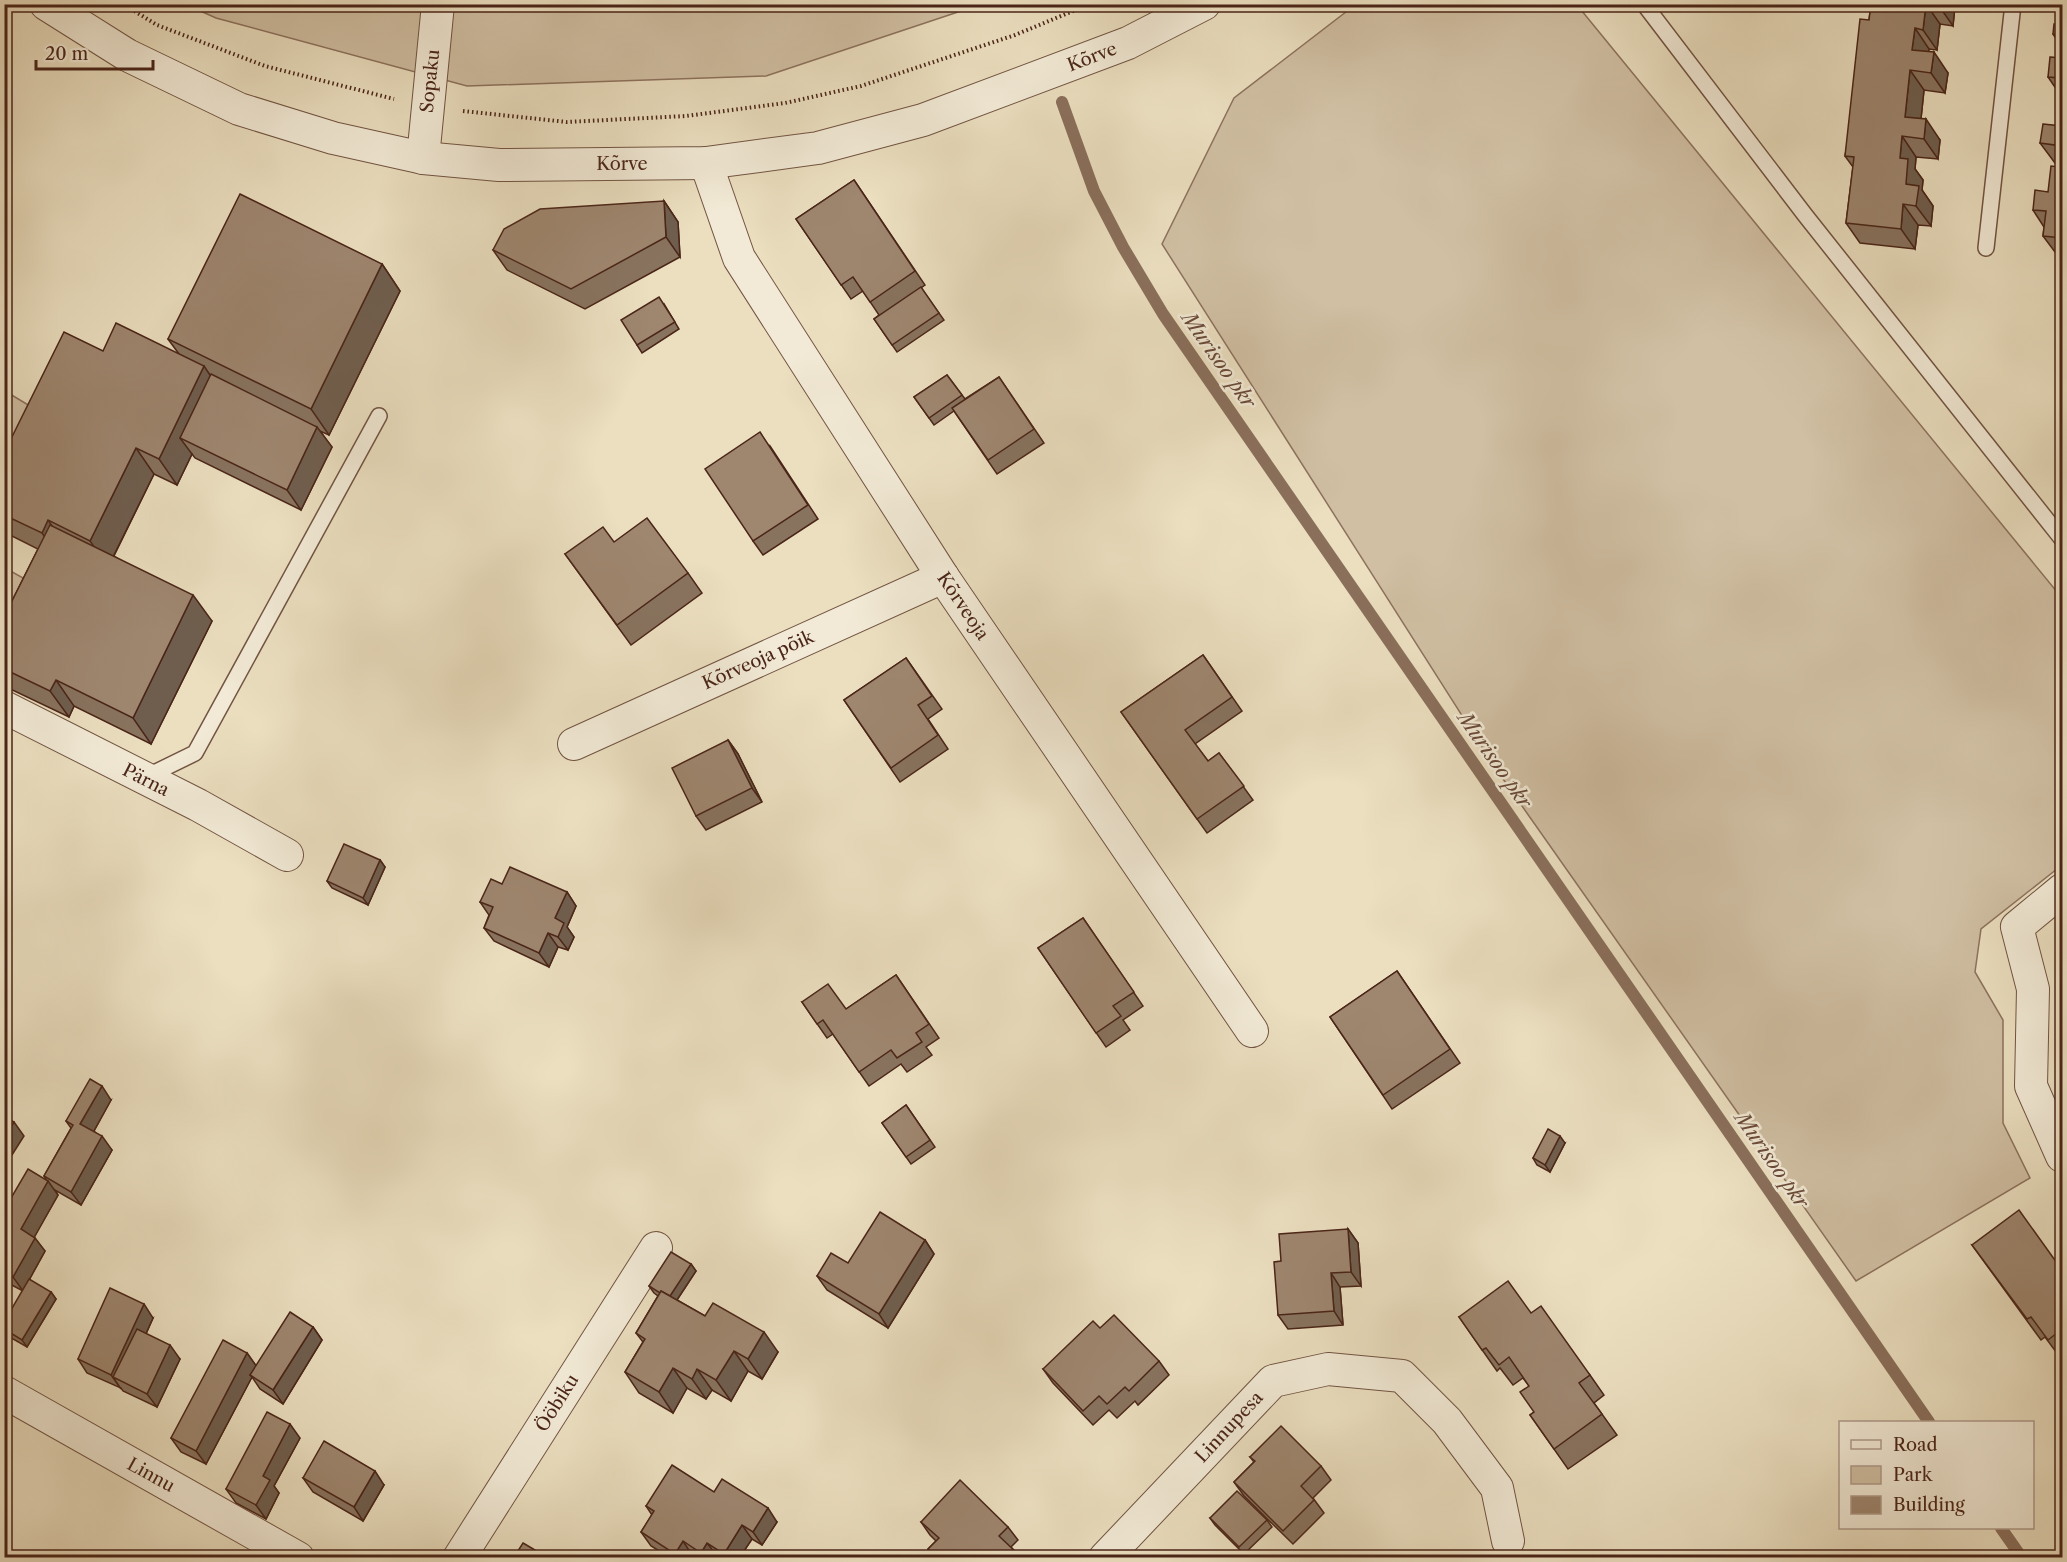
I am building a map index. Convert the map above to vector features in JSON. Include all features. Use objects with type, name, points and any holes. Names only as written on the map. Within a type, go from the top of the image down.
[{"type":"street","name":"Kõrve","points":[[46,4],[127,56],[239,109],[333,138],[423,158],[499,165],[705,164],[818,148],[924,120],[1128,43],[1204,4]]},
{"type":"street","name":"Sopaku","points":[[423,158],[438,4]]},
{"type":"street","name":"Kõrveoja","points":[[705,164],[739,258],[943,577],[1252,1030]]},
{"type":"street","name":"Kõrveoja põik","points":[[574,744],[943,577]]},
{"type":"street","name":"Pärna","points":[[4,707],[198,806],[287,855]]},
{"type":"street","points":[[2062,890],[2016,927],[2033,989],[2031,1086],[2062,1156]]},
{"type":"street","name":"Ööbiku","points":[[459,1557],[656,1248]]},
{"type":"street","name":"Linnupesa","points":[[1106,1557],[1273,1381],[1328,1369],[1402,1376],[1447,1421],[1497,1488],[1508,1541]]},
{"type":"street","name":"Linnu","points":[[4,1392],[298,1557]]},
{"type":"lane","points":[[1644,4],[1805,215],[2062,540]]},
{"type":"lane","points":[[1986,249],[2013,4]]},
{"type":"lane","points":[[143,779],[195,753],[379,416]]},
{"type":"path","points":[[123,4],[157,26],[265,66],[428,107],[567,122],[686,116],[785,103],[861,86],[1015,35],[1090,4]]},
{"type":"green space","points":[[187,5],[979,5],[766,76],[467,86],[216,18]]},
{"type":"green space","points":[[1355,5],[1577,5],[2062,598],[2062,865],[1981,929],[1975,972],[2003,1020],[2003,1123],[2030,1178],[1856,1281],[1496,769],[1162,244],[1234,98]]},
{"type":"green space","points":[[5,391],[40,412],[5,483]]},
{"type":"green space","points":[[5,568],[25,579],[5,632]]},
{"type":"building","points":[[1871,4],[1926,4],[1923,30],[1915,28],[1912,50],[1934,52],[1931,73],[1910,70],[1905,117],[1926,119],[1924,139],[1902,136],[1900,158],[1908,159],[1906,184],[1919,186],[1916,206],[1903,204],[1901,229],[1846,223],[1854,157],[1845,156],[1860,19],[1869,20]]},
{"type":"building","points":[[2054,24],[2062,25],[2062,36],[2053,34]]},
{"type":"building","points":[[2050,57],[2062,58],[2062,104],[2058,103],[2061,78],[2048,77]]},
{"type":"building","points":[[2043,124],[2062,126],[2062,146],[2040,143]]},
{"type":"building","points":[[2062,146],[2062,238],[2043,236],[2046,211],[2033,210],[2035,190],[2048,192],[2051,166],[2060,167]]},
{"type":"building","points":[[854,180],[915,271],[870,302],[853,277],[841,285],[796,219]]},
{"type":"building","points":[[240,194],[382,264],[311,409],[168,339]]},
{"type":"building","points":[[664,201],[666,237],[571,289],[493,250],[504,229],[540,209]]},
{"type":"building","points":[[921,287],[939,313],[892,345],[874,319]]},
{"type":"building","points":[[659,297],[675,322],[637,345],[621,320]]},
{"type":"building","points":[[116,323],[204,366],[159,459],[136,448],[90,541],[48,520],[42,533],[4,515],[4,453],[64,332],[103,351]]},
{"type":"building","points":[[211,374],[317,427],[287,490],[180,438]]},
{"type":"building","points":[[947,375],[962,395],[929,418],[914,397]]},
{"type":"building","points":[[999,377],[1034,429],[988,460],[952,408]]},
{"type":"building","points":[[760,432],[808,505],[753,541],[705,469]]},
{"type":"building","points":[[647,518],[688,573],[617,625],[565,554],[603,527],[614,542]]},
{"type":"building","points":[[50,525],[193,595],[133,718],[56,680],[50,691],[4,669],[4,617]]},
{"type":"building","points":[[1203,655],[1232,697],[1185,730],[1208,761],[1219,753],[1244,786],[1197,819],[1121,712]]},
{"type":"building","points":[[906,658],[932,696],[918,705],[938,735],[891,768],[844,700]]},
{"type":"building","points":[[728,740],[752,788],[696,816],[672,768]]},
{"type":"building","points":[[344,844],[380,860],[363,898],[327,881]]},
{"type":"building","points":[[510,867],[567,892],[555,918],[564,923],[558,937],[548,933],[539,953],[484,928],[493,907],[480,902],[491,879],[502,884]]},
{"type":"building","points":[[1083,918],[1134,992],[1113,1006],[1121,1016],[1096,1033],[1038,948]]},
{"type":"building","points":[[1397,971],[1450,1049],[1383,1095],[1330,1017]]},
{"type":"building","points":[[896,975],[929,1024],[916,1033],[922,1042],[897,1058],[891,1050],[859,1072],[823,1020],[817,1024],[802,1002],[828,984],[846,1009]]},
{"type":"building","points":[[90,1079],[102,1086],[80,1124],[102,1136],[71,1192],[44,1176],[73,1125],[66,1121]]},
{"type":"building","points":[[906,1105],[930,1140],[906,1157],[882,1123]]},
{"type":"building","points":[[4,1116],[14,1122],[4,1137]]},
{"type":"building","points":[[1548,1129],[1560,1136],[1545,1165],[1533,1158]]},
{"type":"building","points":[[28,1169],[48,1181],[21,1229],[35,1238],[13,1277],[4,1272],[4,1210]]},
{"type":"building","points":[[2019,1210],[2062,1270],[2062,1329],[2048,1340],[2031,1317],[2027,1319],[1972,1245]]},
{"type":"building","points":[[880,1212],[925,1240],[879,1314],[817,1276],[831,1253],[848,1263]]},
{"type":"building","points":[[1348,1229],[1351,1272],[1331,1273],[1334,1311],[1278,1315],[1274,1262],[1281,1261],[1279,1234]]},
{"type":"building","points":[[671,1252],[691,1264],[670,1296],[649,1286]]},
{"type":"building","points":[[29,1279],[51,1292],[22,1340],[4,1329],[4,1322]]},
{"type":"building","points":[[1508,1281],[1531,1313],[1541,1306],[1590,1375],[1579,1383],[1602,1414],[1554,1449],[1530,1415],[1534,1412],[1520,1392],[1529,1386],[1509,1357],[1499,1365],[1486,1348],[1482,1350],[1459,1317]]},
{"type":"building","points":[[110,1288],[144,1304],[111,1375],[78,1359]]},
{"type":"building","points":[[661,1291],[705,1316],[713,1303],[764,1332],[748,1359],[734,1351],[716,1380],[697,1369],[692,1379],[673,1368],[659,1392],[625,1372],[645,1339],[636,1333]]},
{"type":"building","points":[[290,1312],[313,1327],[273,1390],[250,1375]]},
{"type":"building","points":[[1114,1315],[1159,1361],[1129,1391],[1125,1387],[1107,1404],[1099,1396],[1083,1411],[1043,1369],[1093,1321],[1100,1328]]},
{"type":"building","points":[[137,1329],[170,1345],[147,1394],[113,1377]]},
{"type":"building","points":[[223,1340],[247,1353],[196,1451],[171,1438]]},
{"type":"building","points":[[267,1412],[290,1424],[263,1476],[270,1480],[256,1505],[226,1489]]},
{"type":"building","points":[[1281,1426],[1321,1466],[1301,1486],[1314,1500],[1283,1531],[1234,1482],[1255,1461],[1250,1457]]},
{"type":"building","points":[[324,1441],[375,1471],[354,1507],[303,1478]]},
{"type":"building","points":[[672,1465],[714,1492],[722,1479],[768,1508],[753,1532],[742,1525],[724,1554],[707,1543],[701,1553],[683,1541],[675,1554],[641,1532],[654,1511],[646,1506]]},
{"type":"building","points":[[960,1480],[1008,1527],[999,1536],[1017,1553],[1012,1557],[937,1557],[928,1549],[939,1538],[921,1522]]},
{"type":"building","points":[[1237,1491],[1267,1520],[1239,1547],[1210,1518]]},
{"type":"building","points":[[523,1543],[547,1557],[514,1557]]},
{"type":"waterway","name":"Murisoo pkr","points":[[1062,102],[1094,191],[1123,247],[1163,314],[1928,1421]]},
{"type":"waterway","name":"Murisoo pkr","points":[[2002,1529],[2022,1558]]}]
